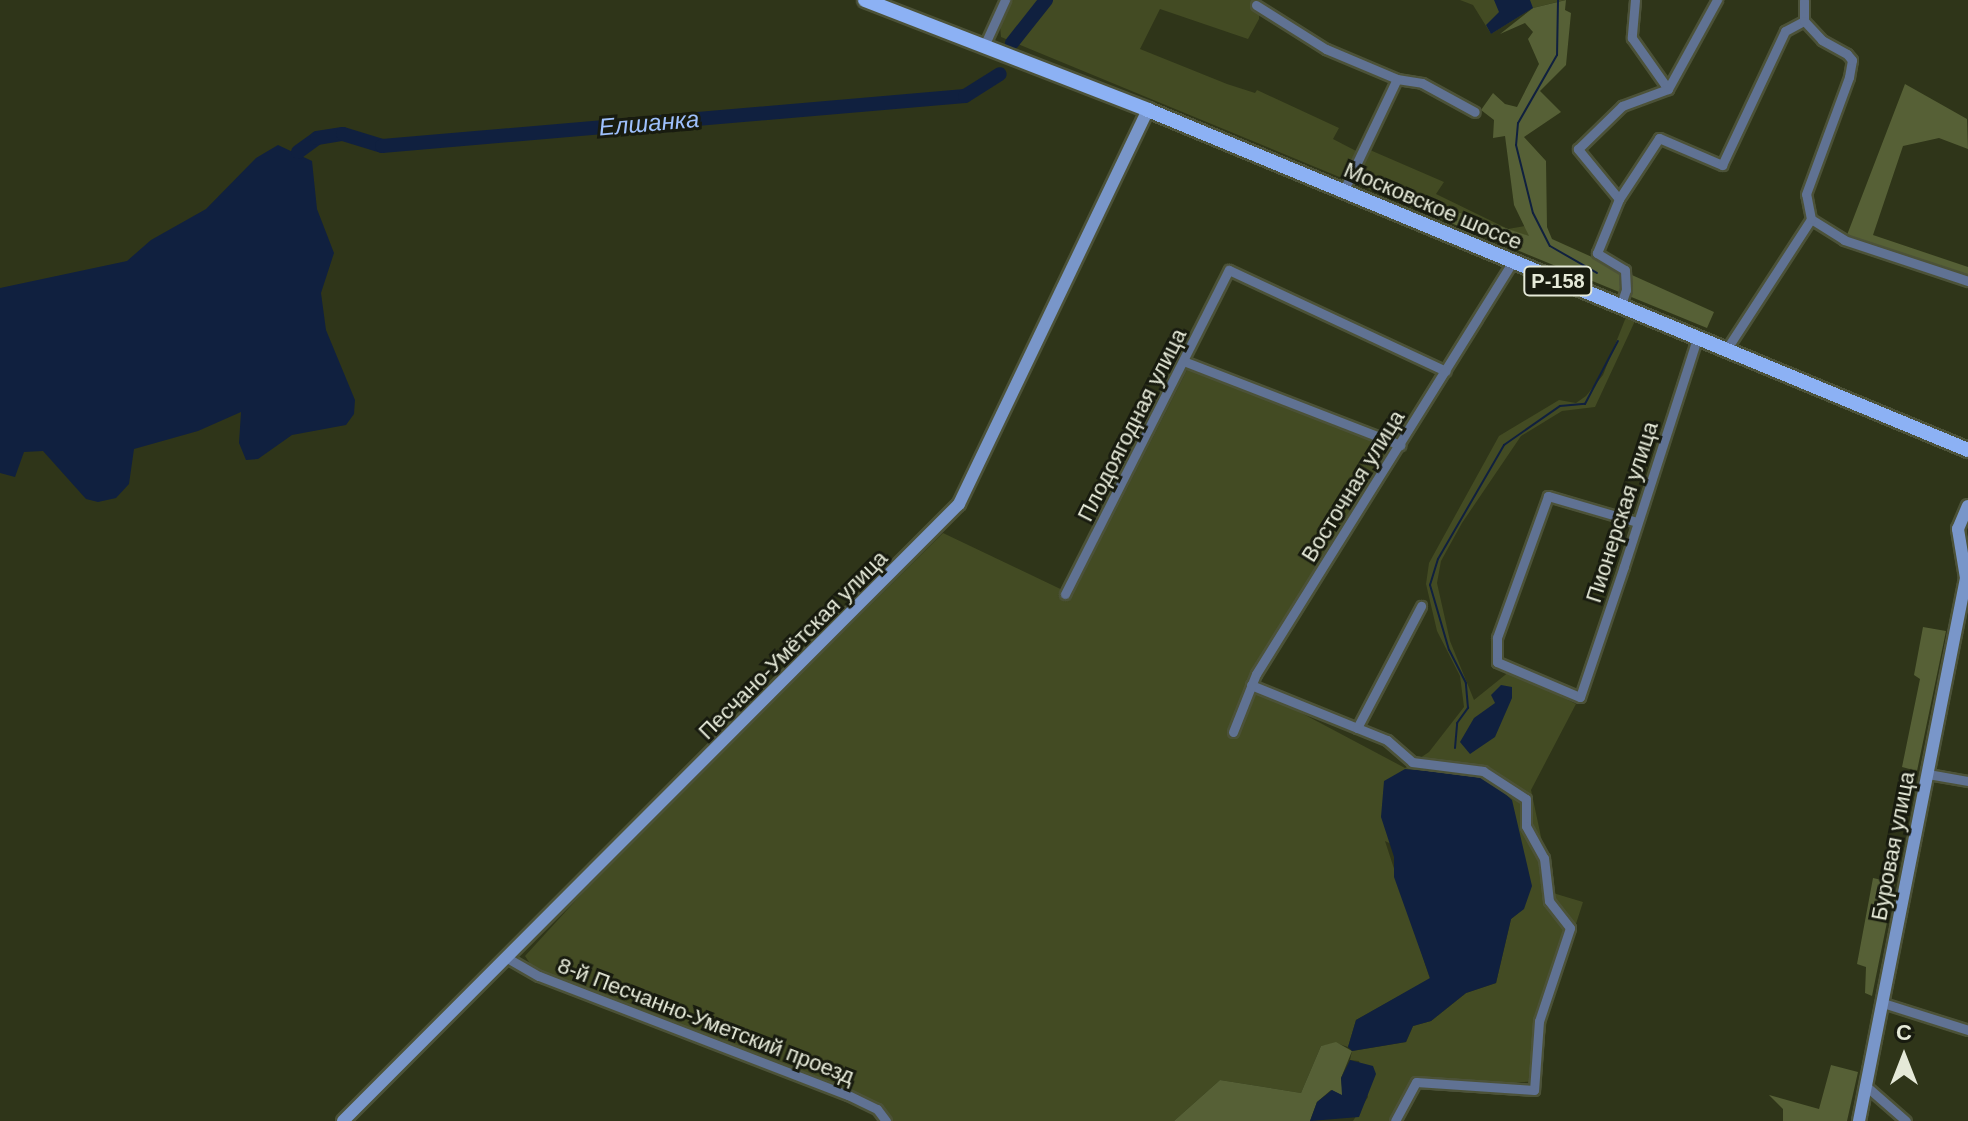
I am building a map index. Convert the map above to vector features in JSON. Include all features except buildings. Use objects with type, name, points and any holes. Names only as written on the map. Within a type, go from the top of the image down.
[{"type":"main road","name":"Р-158","points":[[865,0],[988,48]]},
{"type":"main road","name":"Московское шоссе","points":[[988,48],[1148,110],[1968,450]]},
{"type":"main road","name":"Песчано-Умётская улица","points":[[343,1121],[509,959],[959,504],[1148,110]]},
{"type":"main road","name":"Буровая улица","points":[[1859,1121],[1967,577],[1966,546],[1958,525],[1968,508]]},
{"type":"street","points":[[988,48],[1005,0]]},
{"type":"street","points":[[1635,0],[1632,38],[1668,89]]},
{"type":"street","points":[[1619,199],[1578,149],[1622,106],[1668,89],[1717,0]]},
{"type":"street","points":[[1804,0],[1804,21]]},
{"type":"street","points":[[1256,5],[1326,49],[1397,79],[1422,83],[1475,112]]},
{"type":"street","points":[[1726,350],[1811,219],[1806,194],[1852,60],[1804,21]]},
{"type":"street","points":[[1620,307],[1626,290],[1625,270],[1597,253],[1619,199],[1659,138],[1722,165],[1785,31],[1804,21]]},
{"type":"street","points":[[1343,192],[1397,79]]},
{"type":"street","points":[[1811,219],[1844,240],[1968,281]]},
{"type":"street","name":"Восточная улица","points":[[1233,732],[1251,685],[1512,263]]},
{"type":"street","name":"Плодоягодная улица","points":[[1065,594],[1186,362],[1229,270],[1446,371]]},
{"type":"street","name":"Пионерская улица","points":[[1637,522],[1548,496],[1497,638],[1497,662],[1580,697],[1697,339]]},
{"type":"street","points":[[1186,362],[1400,445]]},
{"type":"street","points":[[1357,728],[1421,606]]},
{"type":"street","points":[[1251,685],[1387,740],[1412,762],[1483,771],[1526,799],[1526,826],[1544,858],[1549,901],[1570,928],[1539,1021],[1534,1090],[1416,1082],[1395,1121]]},
{"type":"street","points":[[1928,774],[1968,781]]},
{"type":"street","name":"8-й Песчанно-Уметский проезд","points":[[509,959],[539,976],[848,1095],[877,1109],[886,1121]]},
{"type":"street","points":[[1883,1003],[1968,1030]]},
{"type":"street","points":[[1866,1086],[1906,1121]]},
{"type":"green space","points":[[1012,0],[1260,0],[1259,19],[1248,39],[1160,9],[1140,49],[1227,84],[1255,93],[1257,90],[1339,128],[1333,139],[1360,153],[1365,143],[1370,150],[1444,182],[1436,194],[1508,229],[1525,226],[1530,237],[1426,201],[1420,205],[1424,212],[1001,37],[1000,26]]},
{"type":"green space","points":[[1460,0],[1565,0],[1533,8],[1491,34],[1473,5]]},
{"type":"green space","points":[[1566,0],[1565,10],[1571,13],[1566,65],[1540,91],[1561,112],[1524,137],[1546,161],[1547,227],[1552,239],[1714,312],[1707,328],[1424,212],[1420,205],[1425,201],[1529,236],[1514,205],[1505,136],[1493,138],[1494,120],[1481,110],[1493,93],[1505,104],[1517,107],[1539,64],[1528,39],[1533,32],[1525,23],[1500,34],[1533,8]]},
{"type":"green space","points":[[1905,84],[1967,119],[1968,149],[1939,138],[1903,146],[1873,235],[1968,267],[1968,276],[1847,235]]},
{"type":"green space","points":[[1626,317],[1635,321],[1595,407],[1562,411],[1521,436],[1462,523],[1441,561],[1437,583],[1450,641],[1474,700],[1510,671],[1576,704],[1531,790],[1553,893],[1583,902],[1548,1012],[1539,1081],[1414,1090],[1401,1121],[1353,1121],[1368,1097],[1359,1061],[1350,1060],[1352,1051],[1406,1042],[1413,1026],[1431,1021],[1466,993],[1496,983],[1511,919],[1524,908],[1385,841],[1430,979],[1356,1020],[1348,1047],[1336,1043],[1321,1046],[1301,1093],[1220,1080],[1174,1121],[877,1121],[879,1115],[540,979],[525,956],[609,864],[943,533],[1073,595],[1188,368],[1390,448],[1249,685],[1405,768],[1429,752],[1464,707],[1460,676],[1437,631],[1426,584],[1429,563],[1499,436],[1559,400],[1576,403],[1586,396],[1603,375]]},
{"type":"green space","points":[[1923,627],[1946,631],[1917,771],[1902,767],[1920,679],[1914,675]]},
{"type":"green space","points":[[1873,878],[1895,883],[1872,996],[1865,993],[1866,967],[1857,964]]},
{"type":"green space","points":[[1336,1042],[1352,1051],[1341,1078],[1343,1096],[1331,1090],[1317,1102],[1310,1121],[1174,1121],[1220,1080],[1301,1093],[1321,1046]]},
{"type":"green space","points":[[1831,1065],[1858,1072],[1847,1121],[1783,1121],[1783,1109],[1769,1095],[1819,1109]]},
{"type":"water","points":[[1494,0],[1530,0],[1533,8],[1491,34],[1486,25],[1499,12]]},
{"type":"water","points":[[278,145],[312,161],[317,209],[334,253],[321,293],[326,330],[355,400],[354,414],[346,425],[292,435],[258,459],[246,460],[239,443],[241,412],[198,431],[134,449],[129,484],[116,498],[98,502],[86,499],[43,451],[24,452],[15,477],[0,473],[0,288],[127,261],[151,240],[206,209],[256,158]]},
{"type":"water","points":[[1501,685],[1512,687],[1512,698],[1495,737],[1470,754],[1460,742],[1474,718],[1495,703],[1491,695]]},
{"type":"water","points":[[1405,769],[1486,776],[1512,800],[1532,886],[1524,909],[1511,919],[1496,983],[1466,993],[1431,1021],[1413,1026],[1406,1042],[1352,1051],[1348,1047],[1356,1020],[1430,978],[1394,877],[1394,857],[1381,817],[1384,781]]},
{"type":"water","points":[[1350,1060],[1373,1066],[1376,1074],[1359,1117],[1310,1121],[1317,1102],[1332,1090],[1342,1095],[1341,1078]]},
{"type":"waterway","name":"Елшанка","points":[[1012,43],[1046,0]]},
{"type":"waterway","points":[[1558,0],[1557,55],[1518,123],[1516,145],[1533,213],[1550,246],[1597,273]]},
{"type":"waterway","name":"Елшанка","points":[[298,152],[317,138],[343,134],[382,146],[965,96],[1000,74]]},
{"type":"waterway","points":[[1455,748],[1457,723],[1468,708],[1466,683],[1449,650],[1430,585],[1438,559],[1504,445],[1560,406],[1585,404],[1618,341]]}]
